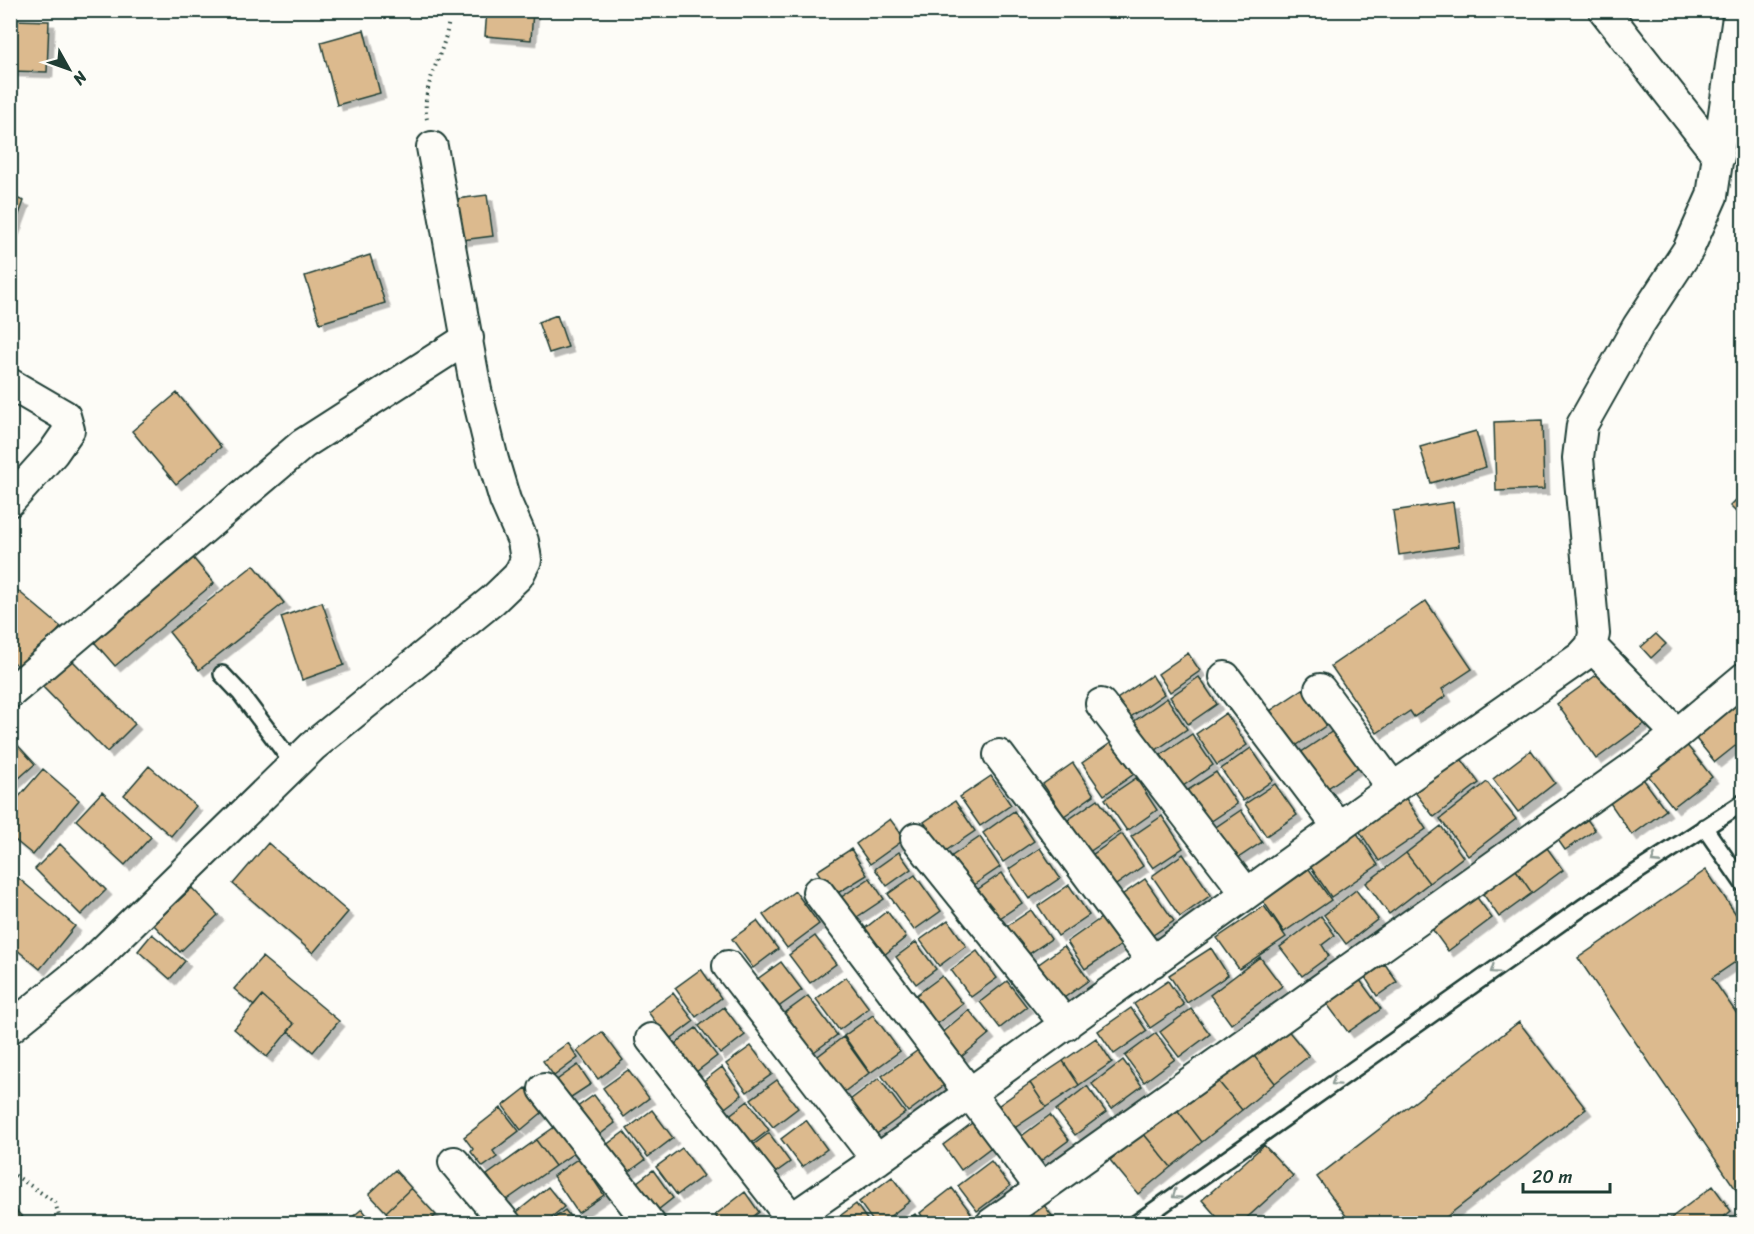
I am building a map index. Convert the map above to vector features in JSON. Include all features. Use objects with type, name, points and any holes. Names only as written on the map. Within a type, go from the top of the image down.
[{"type":"street","points":[[1604,10],[1719,157]]},
{"type":"street","points":[[651,1039],[787,1221],[877,1160],[1246,893],[1581,657],[1592,646],[1594,621],[1582,528],[1578,458],[1582,425],[1638,326],[1688,250],[1712,196],[1739,10]]},
{"type":"street","points":[[10,1028],[93,962],[322,738],[493,600],[518,576],[526,560],[523,541],[505,500],[493,460],[432,147]]},
{"type":"street","points":[[10,693],[303,444],[468,338]]},
{"type":"street","points":[[10,384],[65,416],[69,430],[53,453],[10,501]]},
{"type":"street","points":[[1592,646],[1677,734]]},
{"type":"street","points":[[1225,677],[1339,828]]},
{"type":"street","points":[[991,1224],[1649,756],[1743,678]]},
{"type":"street","points":[[1320,689],[1393,789]]},
{"type":"street","points":[[1101,704],[1246,893]]},
{"type":"street","points":[[999,755],[1153,962]]},
{"type":"street","points":[[915,838],[1066,1025]]},
{"type":"street","points":[[818,892],[1040,1187]]},
{"type":"street","points":[[728,966],[877,1160]]},
{"type":"street","points":[[544,1089],[650,1224]]},
{"type":"street","points":[[454,1162],[506,1224]]},
{"type":"lane","points":[[222,674],[240,693],[294,765]]},
{"type":"lane","points":[[1135,1224],[1583,907],[1743,802]]},
{"type":"lane","points":[[1704,827],[1743,885]]},
{"type":"path","points":[[432,147],[423,104],[450,28],[449,10]]},
{"type":"path","points":[[10,1172],[55,1202],[59,1216],[56,1224]]},
{"type":"building","points":[[487,10],[533,10],[531,40],[485,36]]},
{"type":"building","points":[[13,20],[49,21],[47,72],[11,71]]},
{"type":"building","points":[[364,30],[380,93],[337,105],[321,42]]},
{"type":"building","points":[[487,195],[493,236],[454,241],[449,200]]},
{"type":"building","points":[[10,196],[24,201],[10,239]]},
{"type":"building","points":[[370,255],[385,303],[320,323],[305,276]]},
{"type":"building","points":[[557,315],[568,347],[549,353],[538,322]]},
{"type":"building","points":[[177,393],[221,447],[176,484],[132,431]]},
{"type":"building","points":[[1542,420],[1544,489],[1496,491],[1494,422]]},
{"type":"building","points":[[1476,431],[1486,467],[1431,483],[1420,447]]},
{"type":"building","points":[[1742,494],[1744,515],[1741,517],[1730,506]]},
{"type":"building","points":[[1453,502],[1459,546],[1399,555],[1393,511]]},
{"type":"building","points":[[188,552],[214,583],[115,666],[89,636]]},
{"type":"building","points":[[254,565],[284,603],[199,670],[169,632]]},
{"type":"building","points":[[10,584],[61,627],[24,671],[10,660]]},
{"type":"building","points":[[1426,601],[1472,669],[1442,689],[1446,696],[1414,717],[1410,711],[1377,733],[1331,666]]},
{"type":"building","points":[[322,602],[344,665],[302,680],[281,617]]},
{"type":"building","points":[[1656,634],[1666,644],[1651,658],[1641,647]]},
{"type":"building","points":[[1188,653],[1200,671],[1170,692],[1158,674]]},
{"type":"building","points":[[67,655],[135,724],[107,752],[39,683]]},
{"type":"building","points":[[1606,668],[1645,723],[1596,759],[1557,704]]},
{"type":"building","points":[[1152,675],[1164,694],[1129,718],[1117,699]]},
{"type":"building","points":[[1199,677],[1217,704],[1188,724],[1170,697]]},
{"type":"building","points":[[1303,689],[1327,725],[1291,749],[1267,713]]},
{"type":"building","points":[[1744,694],[1744,739],[1715,762],[1693,735]]},
{"type":"building","points":[[1167,698],[1187,729],[1153,752],[1133,722]]},
{"type":"building","points":[[1226,713],[1247,745],[1217,765],[1196,734]]},
{"type":"building","points":[[1333,731],[1358,767],[1325,790],[1300,753]]},
{"type":"building","points":[[1192,734],[1213,765],[1183,786],[1161,755]]},
{"type":"building","points":[[10,737],[35,764],[10,786]]},
{"type":"building","points":[[1112,742],[1134,774],[1104,795],[1082,763]]},
{"type":"building","points":[[1686,744],[1712,777],[1673,807],[1647,774]]},
{"type":"building","points":[[1251,748],[1273,780],[1243,801],[1221,769]]},
{"type":"building","points":[[1531,750],[1555,783],[1518,812],[1493,779]]},
{"type":"building","points":[[1456,752],[1479,783],[1434,817],[1411,787]]},
{"type":"building","points":[[1073,763],[1094,795],[1064,816],[1043,784]]},
{"type":"building","points":[[149,766],[196,806],[171,836],[124,795]]},
{"type":"building","points":[[43,769],[79,800],[33,855],[10,836],[10,807]]},
{"type":"building","points":[[1216,772],[1237,804],[1207,824],[1185,792]]},
{"type":"building","points":[[991,776],[1011,805],[980,826],[960,797]]},
{"type":"building","points":[[1641,776],[1666,810],[1632,835],[1608,800]]},
{"type":"building","points":[[1136,778],[1157,810],[1127,831],[1105,799]]},
{"type":"building","points":[[1487,782],[1516,819],[1468,856],[1440,819]]},
{"type":"building","points":[[1275,784],[1297,815],[1266,836],[1245,804]]},
{"type":"building","points":[[102,792],[151,837],[125,865],[76,820]]},
{"type":"building","points":[[1405,797],[1426,829],[1379,861],[1358,829]]},
{"type":"building","points":[[1098,799],[1120,831],[1089,852],[1068,820]]},
{"type":"building","points":[[955,801],[975,831],[944,852],[924,822]]},
{"type":"building","points":[[1241,810],[1262,842],[1232,862],[1210,831]]},
{"type":"building","points":[[1580,810],[1595,830],[1565,850],[1551,830]]},
{"type":"building","points":[[1014,811],[1034,841],[1003,862],[983,833]]},
{"type":"building","points":[[1162,816],[1183,848],[1153,868],[1131,837]]},
{"type":"building","points":[[890,819],[905,839],[870,864],[856,844]]},
{"type":"building","points":[[1441,826],[1463,857],[1429,883],[1406,853]]},
{"type":"building","points":[[1357,833],[1378,865],[1331,897],[1310,866]]},
{"type":"building","points":[[1122,834],[1143,866],[1113,887],[1092,855]]},
{"type":"building","points":[[980,837],[1000,867],[969,888],[949,858]]},
{"type":"building","points":[[268,843],[348,912],[313,953],[233,884]]},
{"type":"building","points":[[60,844],[106,890],[81,915],[35,869]]},
{"type":"building","points":[[1545,845],[1563,870],[1532,893],[1514,867]]},
{"type":"building","points":[[1040,848],[1060,878],[1029,899],[1009,869]]},
{"type":"building","points":[[851,849],[867,875],[833,896],[817,871]]},
{"type":"building","points":[[899,852],[911,869],[887,886],[875,869]]},
{"type":"building","points":[[1406,853],[1429,883],[1389,914],[1366,883]]},
{"type":"building","points":[[1183,854],[1211,895],[1180,917],[1152,876]]},
{"type":"building","points":[[1514,867],[1532,893],[1499,917],[1481,891]]},
{"type":"building","points":[[1309,869],[1331,900],[1284,932],[1263,901]]},
{"type":"building","points":[[1706,870],[1744,926],[1744,956],[1712,978],[1744,1024],[1744,1190],[1739,1194],[1578,958]]},
{"type":"building","points":[[1002,873],[1022,903],[991,924],[971,894]]},
{"type":"building","points":[[915,875],[941,911],[914,930],[888,894]]},
{"type":"building","points":[[17,877],[75,926],[40,969],[10,944],[10,885]]},
{"type":"building","points":[[870,878],[884,899],[851,921],[837,900]]},
{"type":"building","points":[[1145,879],[1174,921],[1141,943],[1113,901]]},
{"type":"building","points":[[1069,885],[1089,915],[1058,936],[1038,906]]},
{"type":"building","points":[[192,888],[218,915],[180,952],[153,924]]},
{"type":"building","points":[[1356,890],[1378,919],[1346,944],[1324,915]]},
{"type":"building","points":[[795,891],[819,924],[787,948],[763,915]]},
{"type":"building","points":[[1476,896],[1492,918],[1448,951],[1432,929]]},
{"type":"building","points":[[1264,906],[1286,937],[1239,969],[1217,938]]},
{"type":"building","points":[[1031,910],[1051,939],[1020,960],[1000,931]]},
{"type":"building","points":[[887,911],[906,937],[883,956],[863,930]]},
{"type":"building","points":[[1104,916],[1123,944],[1085,969],[1067,942]]},
{"type":"building","points":[[1321,916],[1335,935],[1322,945],[1329,956],[1302,976],[1280,947]]},
{"type":"building","points":[[948,920],[966,946],[939,966],[920,940]]},
{"type":"building","points":[[757,921],[778,949],[753,968],[732,939]]},
{"type":"building","points":[[152,934],[185,961],[170,979],[138,951]]},
{"type":"building","points":[[815,936],[836,964],[810,983],[789,955]]},
{"type":"building","points":[[916,942],[936,969],[916,984],[896,957]]},
{"type":"building","points":[[1064,946],[1089,980],[1054,1005],[1029,971]]},
{"type":"building","points":[[1211,948],[1228,975],[1187,1003],[1169,975]]},
{"type":"building","points":[[977,951],[997,978],[971,997],[951,970]]},
{"type":"building","points":[[262,957],[339,1021],[313,1052],[288,1031],[294,1024],[262,996],[254,1006],[234,989]]},
{"type":"building","points":[[1260,957],[1282,986],[1231,1024],[1210,995]]},
{"type":"building","points":[[781,962],[802,990],[777,1008],[756,980]]},
{"type":"building","points":[[1385,964],[1397,982],[1377,996],[1365,977]]},
{"type":"building","points":[[701,969],[721,998],[696,1017],[675,988]]},
{"type":"building","points":[[942,976],[963,1004],[936,1024],[915,996]]},
{"type":"building","points":[[1357,976],[1381,1009],[1348,1032],[1324,1000]]},
{"type":"building","points":[[846,977],[869,1008],[839,1030],[816,999]]},
{"type":"building","points":[[1007,981],[1027,1007],[1000,1028],[980,1002]]},
{"type":"building","points":[[1168,981],[1184,1005],[1150,1028],[1134,1004]]},
{"type":"building","points":[[673,993],[694,1021],[669,1040],[648,1012]]},
{"type":"building","points":[[262,996],[294,1024],[267,1057],[234,1029]]},
{"type":"building","points":[[808,996],[837,1035],[811,1054],[782,1015]]},
{"type":"building","points":[[724,1007],[745,1035],[720,1054],[699,1026]]},
{"type":"building","points":[[1131,1008],[1147,1031],[1114,1054],[1098,1031]]},
{"type":"building","points":[[1191,1009],[1210,1034],[1179,1057],[1160,1032]]},
{"type":"building","points":[[969,1010],[989,1034],[960,1058],[940,1034]]},
{"type":"building","points":[[873,1015],[900,1051],[870,1073],[844,1036]]},
{"type":"building","points":[[1281,1022],[1309,1056],[1275,1083],[1248,1048]]},
{"type":"building","points":[[1519,1022],[1586,1109],[1437,1224],[1352,1224],[1317,1177]]},
{"type":"building","points":[[696,1028],[717,1056],[692,1075],[671,1047]]},
{"type":"building","points":[[602,1032],[623,1060],[598,1079],[577,1051]]},
{"type":"building","points":[[1156,1033],[1175,1059],[1144,1082],[1125,1056]]},
{"type":"building","points":[[843,1037],[869,1073],[840,1095],[814,1059]]},
{"type":"building","points":[[1096,1038],[1112,1062],[1079,1085],[1063,1061]]},
{"type":"building","points":[[568,1043],[578,1058],[554,1076],[543,1061]]},
{"type":"building","points":[[751,1046],[772,1074],[747,1092],[726,1064]]},
{"type":"building","points":[[921,1048],[947,1083],[908,1112],[882,1076]]},
{"type":"building","points":[[1248,1048],[1275,1083],[1242,1110],[1214,1076]]},
{"type":"building","points":[[1123,1060],[1142,1086],[1111,1109],[1092,1084]]},
{"type":"building","points":[[1063,1061],[1079,1085],[1046,1107],[1030,1083]]},
{"type":"building","points":[[578,1065],[591,1084],[559,1105],[547,1087]]},
{"type":"building","points":[[722,1067],[742,1095],[717,1114],[697,1086]]},
{"type":"building","points":[[628,1070],[649,1098],[624,1117],[603,1088]]},
{"type":"building","points":[[1214,1076],[1242,1110],[1202,1142],[1175,1107]]},
{"type":"building","points":[[879,1078],[905,1113],[867,1141],[842,1106]]},
{"type":"building","points":[[777,1080],[798,1108],[773,1127],[751,1099]]},
{"type":"building","points":[[1030,1083],[1046,1107],[1010,1131],[995,1108]]},
{"type":"building","points":[[1087,1086],[1106,1112],[1075,1135],[1056,1110]]},
{"type":"building","points":[[526,1088],[544,1111],[521,1130],[503,1106]]},
{"type":"building","points":[[594,1095],[615,1123],[590,1142],[569,1113]]},
{"type":"building","points":[[748,1101],[769,1130],[744,1149],[723,1120]]},
{"type":"building","points":[[1175,1107],[1202,1142],[1171,1167],[1143,1133]]},
{"type":"building","points":[[501,1108],[519,1131],[493,1151],[497,1157],[483,1167],[471,1152],[473,1149],[464,1137]]},
{"type":"building","points":[[652,1110],[673,1138],[648,1157],[627,1129]]},
{"type":"building","points":[[1050,1115],[1069,1140],[1038,1163],[1019,1138]]},
{"type":"building","points":[[806,1120],[827,1149],[802,1167],[781,1139]]},
{"type":"building","points":[[976,1120],[994,1145],[961,1170],[943,1145]]},
{"type":"building","points":[[556,1126],[574,1153],[555,1166],[536,1140]]},
{"type":"building","points":[[624,1132],[645,1160],[619,1179],[598,1151]]},
{"type":"building","points":[[769,1133],[790,1162],[765,1180],[744,1152]]},
{"type":"building","points":[[1143,1133],[1171,1167],[1138,1194],[1110,1160]]},
{"type":"building","points":[[536,1140],[555,1166],[505,1201],[487,1175]]},
{"type":"building","points":[[1264,1145],[1293,1176],[1240,1224],[1223,1224],[1202,1200]]},
{"type":"building","points":[[682,1148],[703,1176],[677,1195],[656,1167]]},
{"type":"building","points":[[579,1158],[604,1195],[578,1213],[553,1176]]},
{"type":"building","points":[[991,1161],[1010,1186],[977,1211],[958,1186]]},
{"type":"building","points":[[395,1170],[411,1188],[386,1212],[369,1194]]},
{"type":"building","points":[[653,1170],[673,1198],[649,1217],[628,1189]]},
{"type":"building","points":[[892,1177],[910,1201],[880,1224],[875,1224],[859,1202]]},
{"type":"building","points":[[1713,1186],[1731,1211],[1715,1224],[1663,1224]]},
{"type":"building","points":[[548,1187],[564,1207],[543,1224],[518,1224],[512,1216]]},
{"type":"building","points":[[411,1188],[436,1215],[427,1224],[397,1224],[386,1212]]},
{"type":"building","points":[[952,1188],[971,1213],[956,1224],[927,1224],[920,1213]]},
{"type":"building","points":[[745,1192],[759,1212],[744,1224],[721,1224],[715,1215]]},
{"type":"building","points":[[10,1204],[23,1218],[16,1224],[10,1224]]},
{"type":"building","points":[[856,1204],[870,1224],[829,1224]]},
{"type":"building","points":[[1044,1205],[1058,1224],[1020,1224]]},
{"type":"building","points":[[362,1209],[374,1224],[344,1224]]},
{"type":"building","points":[[565,1210],[576,1224],[547,1224]]},
{"type":"building","points":[[915,1214],[922,1224],[902,1224]]}]
